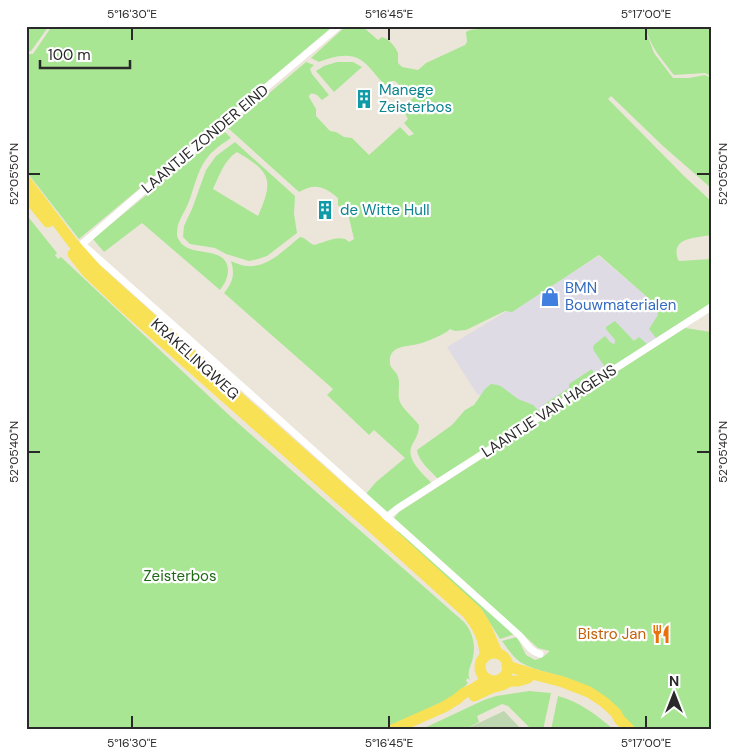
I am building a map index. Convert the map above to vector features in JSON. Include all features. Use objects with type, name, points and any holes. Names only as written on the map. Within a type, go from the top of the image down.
[{"type":"main road","name":"KRAKELINGWEG","points":[[26,182],[77,248]]},
{"type":"main road","name":"KRAKELINGWEG","points":[[26,195],[96,269],[127,298],[476,611],[485,625],[491,654]]},
{"type":"main road","name":"KRAKELINGWEG","points":[[380,523],[470,617],[479,629],[484,644],[491,654]]},
{"type":"main road","points":[[485,625],[496,635],[504,649],[528,675]]},
{"type":"main road","points":[[392,730],[449,704],[485,681],[498,680],[506,670],[505,660],[491,654],[482,659],[480,671],[464,693]]},
{"type":"main road","points":[[506,670],[576,690],[592,698],[630,730]]},
{"type":"main road","points":[[480,671],[484,678],[489,680]]},
{"type":"main road","points":[[449,704],[462,702],[486,689],[510,681],[518,681],[528,675]]},
{"type":"street","name":"LAANTJE ZONDER EIND","points":[[77,248],[339,26]]},
{"type":"street","name":"LAANTJE VAN HAGENS","points":[[380,523],[711,307]]},
{"type":"street","name":"KRAKELINGWEG","points":[[380,523],[519,635],[530,649],[540,654]]},
{"type":"shaded area","points":[[599,256],[679,324],[534,416],[477,394],[447,347]]},
{"type":"green space","points":[[26,26],[49,26],[31,51],[26,52]]},
{"type":"green space","points":[[52,26],[334,26],[79,239],[26,171],[26,54],[33,54]]},
{"type":"green space","points":[[346,26],[362,26],[378,40],[382,37],[387,39],[397,50],[398,63],[402,67],[418,70],[426,63],[465,45],[467,42],[466,32],[470,30],[501,26],[644,26],[654,53],[673,78],[705,75],[711,78],[711,188],[663,146],[611,96],[608,99],[711,201],[711,235],[686,240],[678,247],[677,252],[678,260],[680,261],[711,259],[711,303],[656,338],[649,329],[658,315],[653,302],[599,255],[512,312],[505,311],[466,330],[455,331],[450,329],[430,340],[395,350],[390,358],[390,364],[398,377],[400,401],[405,410],[419,425],[418,433],[410,450],[411,456],[416,466],[432,483],[386,513],[365,495],[376,482],[405,458],[374,430],[369,435],[327,395],[333,389],[224,293],[232,278],[231,261],[245,266],[262,264],[276,257],[300,237],[314,245],[337,238],[346,239],[349,242],[354,239],[349,218],[338,205],[338,198],[324,188],[319,187],[310,187],[299,192],[228,128],[306,62],[314,65],[310,69],[312,74],[329,95],[322,100],[314,94],[310,94],[309,97],[316,109],[316,116],[330,131],[352,138],[369,155],[400,127],[409,136],[414,134],[404,123],[408,119],[402,108],[413,98],[395,81],[386,85],[361,60],[351,56],[329,58],[319,62],[311,58]]},
{"type":"green space","points":[[645,26],[711,26],[711,76],[705,73],[674,75],[653,47]]},
{"type":"green space","points":[[337,62],[353,62],[362,67],[334,92],[316,71]]},
{"type":"green space","points":[[224,131],[231,138],[209,155],[204,163],[179,222],[177,233],[184,246],[214,254],[225,261],[228,269],[227,275],[225,283],[220,290],[142,223],[104,252],[93,239]]},
{"type":"green space","points":[[235,142],[295,196],[294,214],[297,233],[267,256],[249,261],[226,254],[215,248],[190,244],[183,237],[184,226],[206,170],[216,156]],"holes":[[[237,152],[257,165],[266,178],[266,194],[258,216],[213,189],[223,168],[233,155]]]},
{"type":"green space","name":"Zeisterbos","points":[[26,214],[57,253],[55,255],[58,259],[61,257],[230,416],[464,622],[473,638],[474,652],[469,671],[470,680],[467,678],[466,681],[468,683],[456,695],[386,730],[26,730]]},
{"type":"green space","points":[[615,321],[634,341],[639,337],[647,344],[607,370],[593,347],[605,336],[610,342],[615,343],[606,327]]},
{"type":"green space","points":[[685,328],[711,332],[711,730],[636,730],[609,704],[587,687],[564,677],[534,669],[517,660],[502,641],[517,637],[526,655],[535,660],[543,657],[550,651],[538,648],[394,518],[399,512]]},
{"type":"green space","points":[[592,369],[595,377],[546,409],[543,405],[569,388],[569,384]]},
{"type":"green space","points":[[491,384],[502,387],[518,399],[533,405],[541,413],[438,479],[422,462],[417,450],[452,425],[465,410],[474,405],[485,389]]},
{"type":"green space","points":[[399,530],[515,634],[500,639],[482,610],[394,535]]},
{"type":"green space","points":[[529,691],[551,693],[543,730],[532,730],[508,706],[502,704],[477,716],[479,722],[464,730],[420,730],[484,700],[496,696]]},
{"type":"green space","points":[[558,696],[588,710],[614,730],[551,730]]},
{"type":"green space","points":[[504,711],[522,730],[464,730]]},
{"type":"place","name":"Manege Zeisterbos","points":[[364,99]]},
{"type":"place","name":"de Witte Hull","points":[[325,210]]},
{"type":"place","name":"BMN Bouwmaterialen","points":[[550,297]]},
{"type":"place","name":"Bistro Jan","points":[[661,634]]}]
